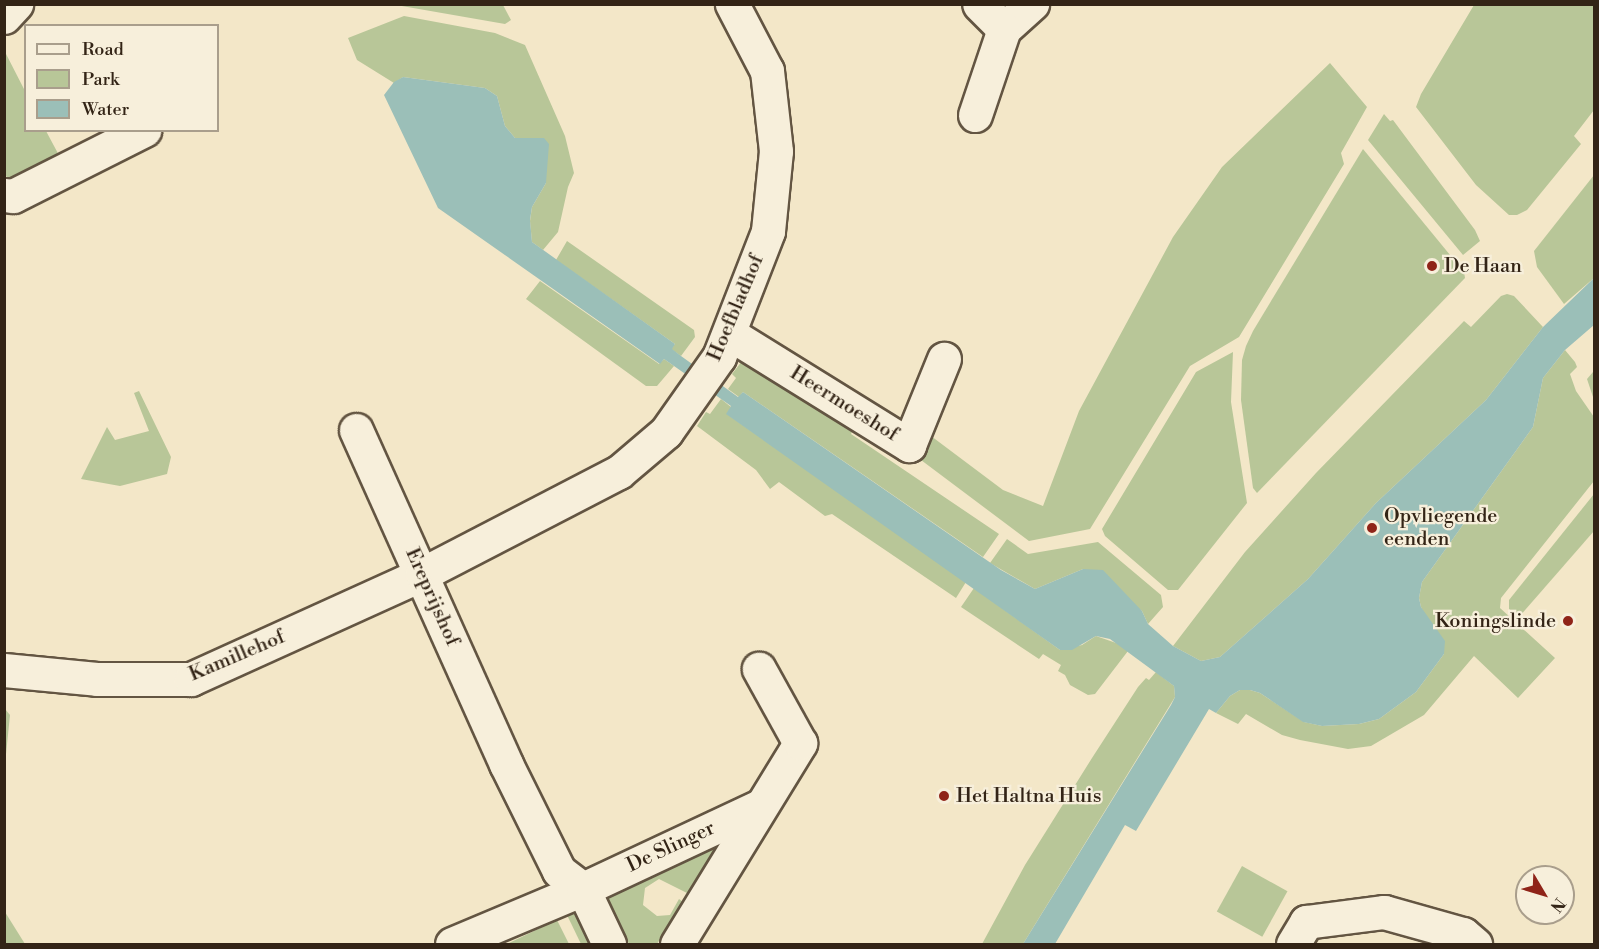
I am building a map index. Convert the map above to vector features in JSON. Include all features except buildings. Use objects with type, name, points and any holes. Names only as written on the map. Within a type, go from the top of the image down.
[{"type":"street","points":[[4,16],[16,4]]},
{"type":"street","name":"Hoefbladhof","points":[[422,574],[619,472],[666,432],[724,346],[768,231],[776,151],[767,72],[732,4]]},
{"type":"street","points":[[979,4],[1004,29]]},
{"type":"street","points":[[975,115],[1004,29],[1032,4]]},
{"type":"street","points":[[4,195],[13,196],[140,132]]},
{"type":"street","name":"Heermoeshof","points":[[724,346],[909,445],[944,359]]},
{"type":"street","name":"Ereprijshof","points":[[356,430],[506,764],[559,871],[583,889]]},
{"type":"street","name":"Kamillehof","points":[[4,670],[97,679],[191,679],[422,574]]},
{"type":"street","name":"De Slinger","points":[[677,945],[800,743],[759,669]]},
{"type":"street","name":"De Slinger","points":[[452,945],[583,889],[760,806]]},
{"type":"street","points":[[583,889],[609,945]]},
{"type":"street","points":[[1293,945],[1306,922],[1384,912],[1463,934],[1475,945]]},
{"type":"green space","points":[[396,5],[503,5],[511,20],[505,24]]},
{"type":"green space","points":[[1474,5],[1594,5],[1594,110],[1574,136],[1581,144],[1527,210],[1517,215],[1509,215],[1476,185],[1416,107],[1421,94]]},
{"type":"green space","points":[[404,16],[495,33],[525,45],[565,136],[574,173],[568,187],[558,232],[543,250],[532,242],[530,221],[532,207],[546,183],[537,139],[515,138],[505,126],[497,96],[485,88],[403,77],[394,83],[357,60],[348,38]]},
{"type":"green space","points":[[4,50],[24,89],[24,132],[47,132],[61,159],[11,181],[4,174]]},
{"type":"green space","points":[[1330,63],[1367,107],[1341,153],[1344,164],[1239,337],[1190,366],[1090,529],[1029,541],[917,457],[927,433],[1003,490],[1043,506],[1079,411],[1173,237],[1222,167]]},
{"type":"green space","points":[[1384,114],[1390,121],[1393,120],[1475,230],[1480,241],[1463,255],[1368,140]]},
{"type":"green space","points":[[1363,149],[1464,272],[1465,278],[1257,493],[1253,488],[1241,400],[1242,360],[1246,346]]},
{"type":"green space","points":[[1594,175],[1594,278],[1564,304],[1537,267],[1534,251]]},
{"type":"green space","points":[[567,241],[694,330],[695,337],[681,356],[671,349],[675,344],[556,260]]},
{"type":"green space","points":[[540,281],[659,364],[664,359],[674,366],[657,386],[646,386],[526,299]]},
{"type":"green space","points":[[1507,294],[1514,296],[1543,327],[1486,400],[1376,503],[1308,579],[1220,657],[1201,661],[1173,646],[1245,552],[1316,473],[1464,321],[1471,327],[1501,296]]},
{"type":"green space","points":[[1565,350],[1577,367],[1570,374],[1576,391],[1594,417],[1594,481],[1501,598],[1500,608],[1555,658],[1518,698],[1474,656],[1424,715],[1371,746],[1348,749],[1300,740],[1282,735],[1246,714],[1238,724],[1216,713],[1230,696],[1240,690],[1250,690],[1260,693],[1304,722],[1322,726],[1359,724],[1379,719],[1416,692],[1444,654],[1421,607],[1419,598],[1422,582],[1533,427],[1543,378]]},
{"type":"green space","points":[[1233,352],[1231,402],[1247,503],[1178,590],[1168,590],[1105,536],[1102,529],[1196,372]]},
{"type":"green space","points":[[742,361],[761,366],[854,428],[851,434],[999,534],[983,557],[743,392],[739,397],[728,389],[736,378],[732,374]]},
{"type":"green space","points":[[1594,373],[1594,400],[1587,379]]},
{"type":"green space","points":[[139,391],[171,457],[167,474],[120,486],[81,479],[107,427],[115,440],[149,431],[134,393]]},
{"type":"green space","points":[[721,399],[731,407],[727,414],[966,582],[956,598],[832,514],[825,516],[779,482],[770,489],[756,470],[697,426],[706,412],[710,414]]},
{"type":"green space","points":[[1594,494],[1594,531],[1519,617],[1509,609],[1509,600]]},
{"type":"green space","points":[[1007,539],[1028,554],[1098,542],[1161,595],[1163,607],[1148,624],[1142,611],[1083,569],[1035,589],[990,563]]},
{"type":"green space","points":[[974,588],[1060,650],[1082,645],[1096,636],[1119,644],[1128,651],[1095,694],[1088,695],[1070,685],[1065,675],[1058,671],[1061,665],[1043,654],[1039,659],[961,607]]},
{"type":"green space","points":[[1156,672],[1174,686],[1175,697],[1023,944],[982,944],[1025,865],[1092,758],[1138,687]]},
{"type":"green space","points":[[4,709],[10,715],[5,764]]},
{"type":"green space","points":[[719,842],[689,894],[659,879],[645,888],[643,905],[657,916],[670,915],[679,899],[683,902],[657,944],[629,944],[608,900],[610,889]]},
{"type":"green space","points":[[1242,866],[1287,891],[1262,937],[1217,911]]},
{"type":"green space","points":[[5,912],[25,944],[5,944]]},
{"type":"green space","points":[[578,913],[599,944],[581,944],[567,915]]},
{"type":"green space","points":[[557,920],[569,944],[507,944]]},
{"type":"water","points":[[403,77],[485,88],[497,96],[505,126],[515,138],[544,138],[549,144],[546,183],[532,207],[530,220],[532,242],[675,344],[672,349],[681,356],[738,397],[743,392],[1001,570],[1035,589],[1083,569],[1103,570],[1142,611],[1148,624],[1173,646],[1201,661],[1220,657],[1308,579],[1376,503],[1486,400],[1543,327],[1594,278],[1594,325],[1565,350],[1543,378],[1533,427],[1422,582],[1419,598],[1421,607],[1445,641],[1444,654],[1416,692],[1379,719],[1359,724],[1322,726],[1303,722],[1260,693],[1250,690],[1240,690],[1230,696],[1216,713],[1209,709],[1136,831],[1125,825],[1055,944],[1023,944],[1171,705],[1175,697],[1174,686],[1110,639],[1096,636],[1072,650],[1060,650],[726,414],[731,406],[664,359],[660,364],[438,208],[384,95],[394,82]]},
{"type":"place","name":"De Haan","points":[[1432,266]]},
{"type":"place","name":"Opvliegende eenden","points":[[1372,528]]},
{"type":"place","name":"Koningslinde","points":[[1568,621]]},
{"type":"place","name":"Het Haltna Huis","points":[[944,796]]}]
